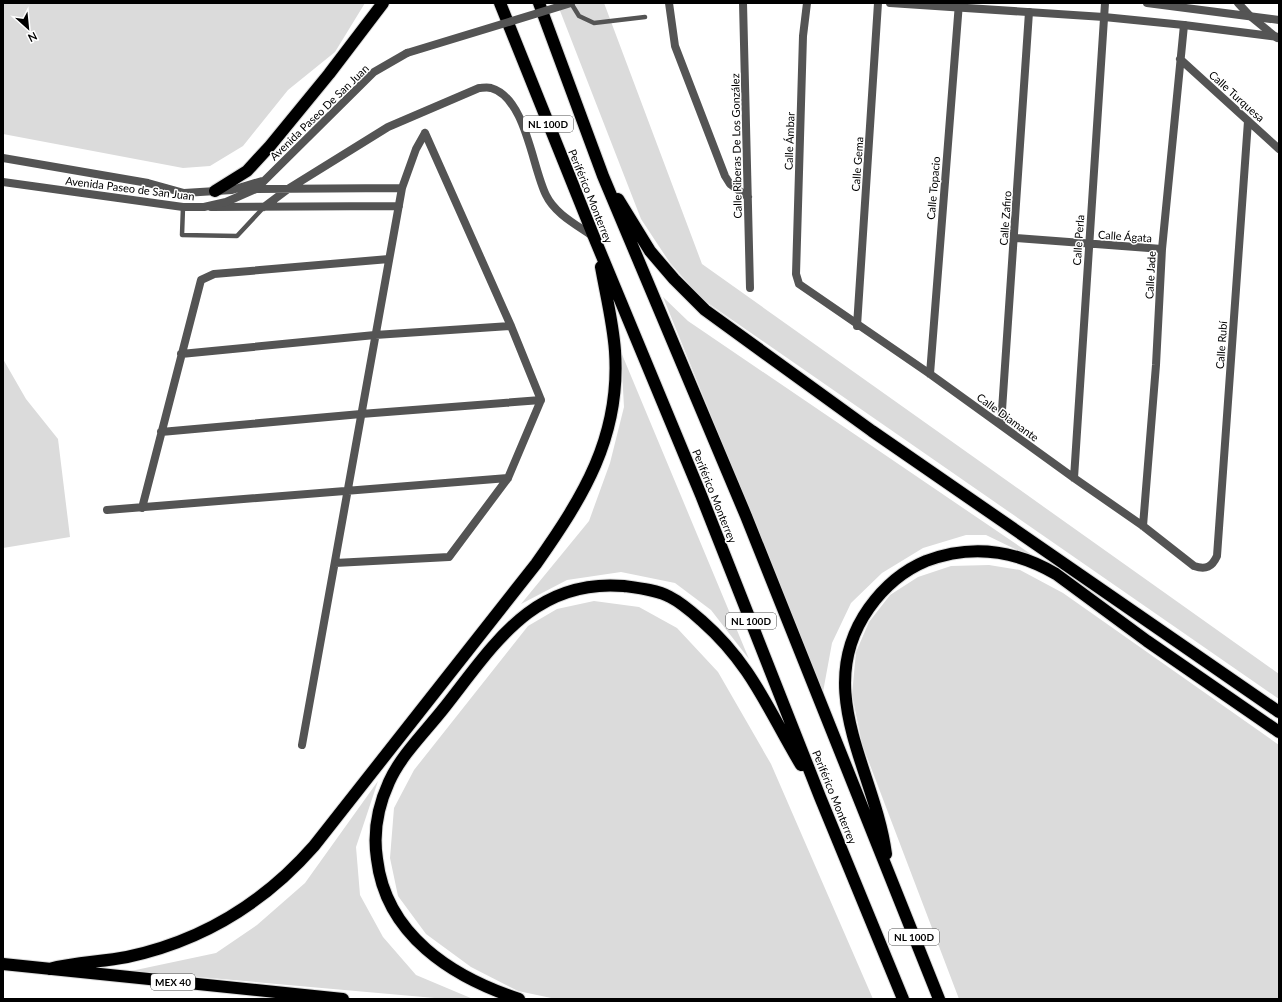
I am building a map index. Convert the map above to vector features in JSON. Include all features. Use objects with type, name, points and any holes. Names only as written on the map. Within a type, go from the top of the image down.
[{"type":"highway","points":[[215,191],[247,171],[270,146],[329,74],[383,3]]},
{"type":"highway","name":"Periférico Monterrey","points":[[500,3],[595,241],[701,495],[820,797],[903,999]]},
{"type":"highway","name":"Periférico Monterrey","points":[[539,3],[603,176],[746,516],[939,999]]},
{"type":"highway","points":[[603,176],[624,207],[650,251],[674,279],[705,310],[872,431],[1279,712]]},
{"type":"highway","points":[[49,969],[74,963],[125,958],[165,948],[198,935],[223,922],[263,896],[298,864],[314,846],[536,564],[566,521],[588,482],[602,448],[612,413],[615,378],[615,351],[595,241]]},
{"type":"highway","points":[[889,875],[875,800],[846,712],[844,690],[846,667],[856,632],[875,600],[895,578],[936,557],[966,551],[997,552],[1013,555],[1042,566],[1279,732]]},
{"type":"highway","points":[[519,999],[487,987],[462,974],[429,952],[410,934],[397,917],[385,892],[378,866],[376,836],[377,822],[384,793],[397,767],[499,638],[522,616],[548,599],[578,589],[609,585],[640,588],[670,597],[696,616],[720,637],[739,659],[762,692],[820,797]]},
{"type":"highway","name":"MEX 40","points":[[3,964],[343,999]]},
{"type":"street","name":"Avenida Paseo De San Juan","points":[[266,180],[374,72],[407,53],[571,3]]},
{"type":"street","points":[[669,3],[675,46],[725,176],[730,184],[748,197]]},
{"type":"street","name":"Calle Riberas De Los González","points":[[743,3],[750,288]]},
{"type":"street","name":"Calle Ámbar","points":[[796,280],[802,44],[807,3]]},
{"type":"street","name":"Calle Gema","points":[[858,326],[878,3]]},
{"type":"street","points":[[890,3],[959,5],[1029,12],[1104,17],[1184,25],[1278,38]]},
{"type":"street","name":"Calle Perla","points":[[1074,478],[1105,3]]},
{"type":"street","points":[[1147,3],[1279,20]]},
{"type":"street","points":[[1238,3],[1250,16],[1278,38]]},
{"type":"street","name":"Calle Topacio","points":[[930,374],[959,5]]},
{"type":"street","name":"Calle Zafiro","points":[[1001,425],[1015,238],[1029,12]]},
{"type":"street","name":"Calle Jade","points":[[1143,526],[1156,366],[1162,249],[1184,25]]},
{"type":"street","name":"Calle Turquesa","points":[[1180,59],[1279,148]]},
{"type":"street","points":[[264,207],[288,189],[388,127],[479,88],[492,88],[505,97],[520,117],[546,195],[555,208],[595,241]]},
{"type":"street","name":"Calle Rubí","points":[[1208,568],[1217,556],[1248,121]]},
{"type":"street","points":[[302,745],[402,188],[416,149],[425,133],[511,326],[541,400],[508,478],[449,557],[335,562]]},
{"type":"street","name":"Avenida Paseo de San Juan","points":[[3,161],[148,183],[184,193],[232,190],[266,180]]},
{"type":"street","name":"Avenida Paseo de San Juan","points":[[3,182],[183,207],[204,207],[226,202],[256,189],[266,180]]},
{"type":"street","points":[[256,189],[402,188]]},
{"type":"street","points":[[183,207],[184,193]]},
{"type":"street","points":[[204,207],[399,206]]},
{"type":"street","name":"Calle Ágata","points":[[1015,238],[1162,249]]},
{"type":"street","points":[[142,508],[198,286],[201,280],[208,276],[389,259]]},
{"type":"street","name":"Calle Diamante","points":[[796,280],[799,284],[858,326],[930,374],[1143,526],[1194,566],[1202,569],[1208,568]]},
{"type":"street","points":[[181,354],[376,335],[511,326]]},
{"type":"street","points":[[161,432],[541,400]]},
{"type":"street","points":[[107,510],[508,478]]},
{"type":"lane","points":[[571,3],[579,16],[594,23],[645,17]]},
{"type":"lane","points":[[183,207],[182,235],[237,236],[264,207]]},
{"type":"shaded area","points":[[3,3],[365,3],[335,52],[288,90],[243,146],[210,166],[183,168],[3,134]]},
{"type":"shaded area","points":[[557,3],[604,3],[702,264],[1279,674],[1279,699],[702,299],[670,263],[641,219]]},
{"type":"shaded area","points":[[663,297],[688,321],[1044,563],[986,535],[966,535],[923,548],[882,573],[851,603],[832,643],[823,692]]},
{"type":"shaded area","points":[[621,352],[749,659],[711,610],[675,583],[621,572],[567,580],[521,604],[589,521],[610,463],[624,407]]},
{"type":"shaded area","points":[[3,359],[26,399],[58,439],[70,537],[3,548]]},
{"type":"shaded area","points":[[989,565],[1020,570],[1063,593],[1279,745],[1279,999],[959,999],[862,744],[852,695],[856,652],[869,622],[890,595],[918,577],[951,566]]},
{"type":"shaded area","points":[[594,601],[639,607],[677,628],[718,672],[771,764],[873,999],[556,999],[518,991],[471,967],[426,934],[398,896],[390,858],[394,808],[414,770],[528,626],[557,609]]},
{"type":"shaded area","points":[[378,781],[356,847],[360,895],[383,937],[416,975],[473,999],[446,999],[131,971],[216,953],[257,925],[305,883]]}]
